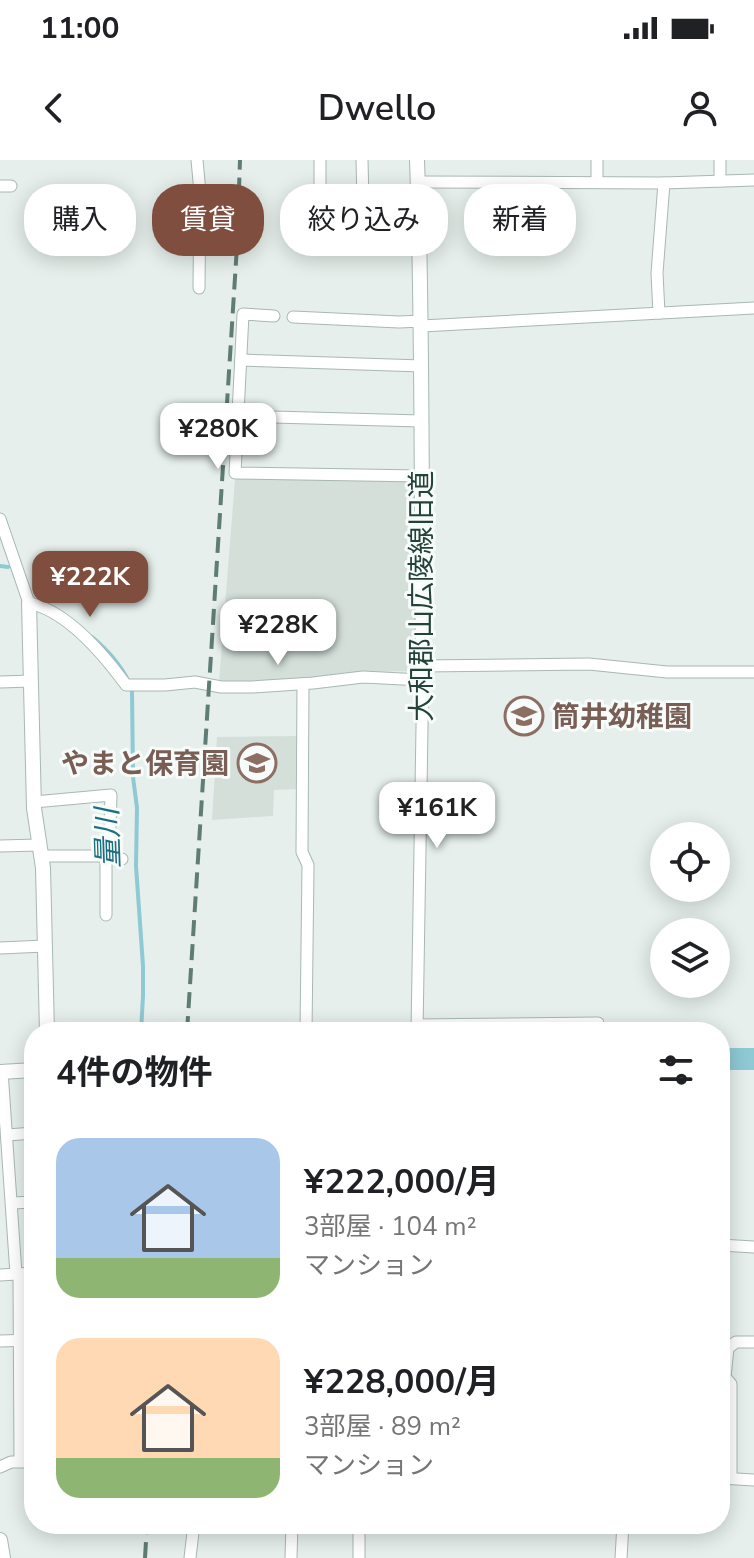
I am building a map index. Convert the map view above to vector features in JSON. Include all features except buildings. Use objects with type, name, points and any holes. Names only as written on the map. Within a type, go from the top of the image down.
[{"type":"street","points":[[197,160],[200,192],[199,288]]},
{"type":"street","points":[[320,160],[320,184]]},
{"type":"street","points":[[362,160],[363,184]]},
{"type":"street","name":"大和郡山広陵線旧道","points":[[417,160],[422,324],[423,673],[417,1022]]},
{"type":"street","points":[[597,160],[597,182]]},
{"type":"street","points":[[720,160],[720,181]]},
{"type":"street","points":[[418,182],[664,183],[754,180]]},
{"type":"street","points":[[659,313],[657,273],[664,183]]},
{"type":"street","points":[[293,317],[422,324],[754,308]]},
{"type":"street","points":[[274,316],[243,314],[235,473],[421,476]]},
{"type":"street","points":[[241,360],[422,366]]},
{"type":"street","points":[[238,416],[421,421]]},
{"type":"street","points":[[0,519],[5,551],[29,603],[34,802],[40,850],[47,1022]]},
{"type":"street","points":[[29,603],[39,605],[65,621],[94,644],[126,685],[195,682],[221,687],[252,687],[363,677],[589,664],[667,672],[754,672]]},
{"type":"street","points":[[0,682],[31,681]]},
{"type":"street","points":[[303,684],[302,852],[308,865],[306,1022]]},
{"type":"street","points":[[34,802],[111,795],[106,915]]},
{"type":"street","points":[[0,846],[122,859]]},
{"type":"street","points":[[0,948],[45,946]]},
{"type":"street","points":[[20,1461],[18,1274],[1,1072],[24,1071]]},
{"type":"street","points":[[7,1135],[24,1134]]},
{"type":"street","points":[[12,1203],[24,1202]]},
{"type":"street","points":[[730,1246],[754,1247]]},
{"type":"street","points":[[0,1275],[24,1274]]},
{"type":"street","points":[[0,1341],[24,1340]]},
{"type":"street","points":[[730,1345],[754,1342]]},
{"type":"street","points":[[730,1383],[730,1403]]},
{"type":"street","points":[[0,1467],[24,1461]]},
{"type":"street","points":[[730,1478],[754,1480]]},
{"type":"street","points":[[190,1558],[193,1534]]},
{"type":"street","points":[[291,1558],[292,1534]]},
{"type":"street","points":[[359,1534],[359,1558]]},
{"type":"street","points":[[621,1558],[622,1534]]},
{"type":"street","points":[[0,1540],[3,1558]]},
{"type":"shaded area","points":[[235,479],[414,479],[420,482],[416,671],[355,672],[264,685],[219,682]]},
{"type":"shaded area","name":"やまと保育園","points":[[299,736],[299,789],[274,790],[273,816],[212,820],[217,737]]},
{"type":"waterway","name":"量川","points":[[0,566],[8,567]]},
{"type":"waterway","name":"量川","points":[[92,637],[116,661],[132,691],[136,866],[143,966],[142,1022]]},
{"type":"waterway","name":"量川","points":[[730,1059],[754,1059]]},
{"type":"railway","points":[[188,1022],[240,160]]},
{"type":"railway","points":[[145,1558],[146,1534]]},
{"type":"place","name":"筒井幼稚園","points":[[524,716]]},
{"type":"place","name":"やまと保育園","points":[[257,763]]}]
